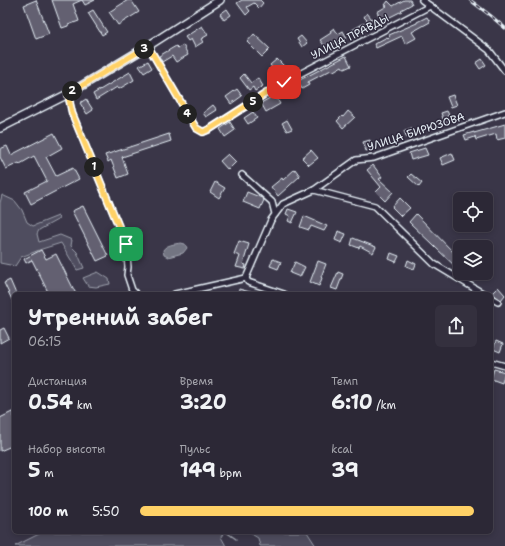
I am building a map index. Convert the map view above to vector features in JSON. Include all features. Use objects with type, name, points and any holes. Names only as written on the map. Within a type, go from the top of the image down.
[{"type":"main road","points":[[0,128],[68,94],[148,46],[220,0]]},
{"type":"street","points":[[422,0],[489,50],[505,72]]},
{"type":"street","name":"УЛИЦА ПРАВДЫ","points":[[148,46],[196,128],[203,132],[284,82],[430,6]]},
{"type":"street","points":[[68,94],[72,113],[126,244],[128,267],[127,275],[134,292]]},
{"type":"street","name":"УЛИЦА БИРЮЗОВА","points":[[246,278],[271,220],[283,204],[314,190],[356,160],[374,158],[505,112]]},
{"type":"street","points":[[242,175],[272,202],[275,214]]},
{"type":"street","points":[[314,190],[374,206],[434,264],[481,292]]},
{"type":"street","points":[[185,292],[246,278],[248,282],[278,292]]},
{"type":"street","points":[[493,299],[498,302]]},
{"type":"street","points":[[493,363],[505,366]]},
{"type":"shaded area","points":[[2,195],[15,201],[22,210],[27,222],[33,226],[58,216],[59,219],[39,230],[37,234],[39,242],[60,235],[72,240],[71,246],[77,252],[84,268],[77,270],[61,243],[21,257],[15,266],[0,263],[0,203]]},
{"type":"shaded area","points":[[98,272],[109,279],[110,284],[96,287],[88,286],[83,278]]},
{"type":"shaded area","points":[[39,534],[223,534],[221,537],[226,546],[15,546]]},
{"type":"shaded area","points":[[251,534],[308,534],[316,546],[260,546],[258,538]]},
{"type":"water","points":[[181,243],[185,244],[187,248],[183,253],[168,257],[164,255],[163,250],[166,247]]},
{"type":"building","points":[[36,0],[49,34],[36,39],[24,5]]},
{"type":"building","points":[[52,0],[82,0],[73,4],[79,21],[62,28]]},
{"type":"building","points":[[82,0],[95,0],[85,5]]},
{"type":"building","points":[[128,0],[131,0],[139,12],[118,25],[109,12]]},
{"type":"building","points":[[242,0],[260,0],[263,3],[259,8],[254,3],[247,7],[250,11],[246,15],[237,3]]},
{"type":"building","points":[[404,0],[410,0],[412,4],[382,21],[377,12],[387,6],[385,5],[388,1],[393,6]]},
{"type":"building","points":[[227,9],[231,15],[224,20],[220,14]]},
{"type":"building","points":[[93,10],[107,32],[102,35],[88,13]]},
{"type":"building","points":[[367,13],[376,24],[355,35],[352,30],[368,21],[364,17]]},
{"type":"building","points":[[427,17],[430,22],[412,32],[416,38],[405,44],[402,36],[376,48],[374,44],[387,37],[388,38],[390,36],[389,35]]},
{"type":"building","points":[[202,26],[208,35],[201,39],[203,42],[195,47],[191,39],[188,41],[185,37]]},
{"type":"building","points":[[334,28],[338,34],[343,31],[347,38],[326,48],[320,40],[331,33],[330,31]]},
{"type":"building","points":[[254,34],[270,49],[262,57],[247,42]]},
{"type":"building","points":[[301,36],[307,43],[302,47],[297,39]]},
{"type":"building","points":[[183,45],[188,55],[176,62],[172,56],[162,62],[159,56],[176,46],[178,48]]},
{"type":"building","points":[[346,56],[351,66],[344,69],[342,66],[332,72],[331,70],[308,82],[309,85],[302,89],[298,81]]},
{"type":"building","points":[[277,59],[286,68],[279,75],[270,65]]},
{"type":"building","points":[[482,59],[486,65],[480,69],[476,63]]},
{"type":"building","points":[[148,61],[152,68],[144,73],[139,66]]},
{"type":"building","points":[[130,72],[134,80],[119,89],[117,87],[96,100],[93,94]]},
{"type":"building","points":[[244,74],[251,83],[258,78],[263,86],[255,91],[253,87],[249,90],[240,78]]},
{"type":"building","points":[[237,89],[242,96],[231,104],[226,97]]},
{"type":"building","points":[[275,95],[280,104],[266,112],[261,103]]},
{"type":"building","points":[[453,95],[457,105],[451,107],[447,97]]},
{"type":"building","points":[[86,99],[93,110],[87,114],[80,103]]},
{"type":"building","points":[[213,105],[217,110],[206,117],[203,113]]},
{"type":"building","points":[[348,111],[355,117],[343,128],[337,121]]},
{"type":"building","points":[[447,111],[449,115],[447,116],[449,123],[445,124],[441,113]]},
{"type":"building","points":[[253,112],[257,118],[248,124],[244,118]]},
{"type":"building","points":[[287,120],[292,129],[287,131],[282,123]]},
{"type":"building","points":[[230,122],[235,130],[225,137],[220,129]]},
{"type":"building","points":[[505,124],[505,138],[497,140],[496,134],[476,140],[475,136],[466,140],[464,135],[474,133]]},
{"type":"building","points":[[411,128],[414,136],[407,138],[404,131]]},
{"type":"building","points":[[54,133],[62,148],[46,157],[56,176],[73,168],[79,179],[31,204],[25,192],[47,181],[34,156],[20,164],[19,163],[6,169],[0,157],[0,149],[7,146],[11,155]]},
{"type":"building","points":[[169,134],[171,141],[122,157],[128,174],[118,178],[111,160],[108,162],[105,155]]},
{"type":"building","points":[[370,140],[373,148],[366,151],[363,142]]},
{"type":"building","points":[[425,148],[428,155],[411,160],[409,153]]},
{"type":"building","points":[[311,150],[318,158],[309,165],[302,158]]},
{"type":"building","points":[[452,153],[455,160],[443,165],[440,158]]},
{"type":"building","points":[[228,154],[236,162],[228,170],[220,161]]},
{"type":"building","points":[[373,165],[382,177],[379,179],[393,192],[385,201],[376,192],[381,187],[367,170]]},
{"type":"building","points":[[295,169],[300,176],[278,196],[271,187],[282,178],[283,180]]},
{"type":"building","points":[[411,174],[422,183],[419,187],[408,177]]},
{"type":"building","points":[[215,182],[225,188],[219,198],[210,192]]},
{"type":"building","points":[[247,192],[264,200],[260,209],[243,202]]},
{"type":"building","points":[[400,198],[410,208],[401,216],[392,207]]},
{"type":"building","points":[[83,206],[108,256],[97,261],[72,211]]},
{"type":"building","points":[[288,209],[297,212],[292,223],[288,221],[290,216],[286,214]]},
{"type":"building","points":[[416,214],[453,252],[453,264],[409,222]]},
{"type":"building","points":[[304,216],[327,226],[324,231],[311,226],[309,230],[300,227]]},
{"type":"building","points":[[338,231],[346,234],[342,243],[335,240]]},
{"type":"building","points":[[353,238],[376,247],[373,253],[360,246],[359,248],[351,245]]},
{"type":"building","points":[[239,241],[249,244],[243,264],[246,265],[245,269],[236,267],[240,256],[234,254]]},
{"type":"building","points":[[41,250],[46,259],[56,254],[75,292],[48,292],[32,260],[26,263],[24,259]]},
{"type":"building","points":[[391,253],[399,256],[396,262],[389,259]]},
{"type":"building","points":[[273,259],[281,262],[278,269],[270,266]]},
{"type":"building","points":[[408,260],[416,264],[414,269],[406,266]]},
{"type":"building","points":[[318,261],[326,264],[319,286],[310,282]]},
{"type":"building","points":[[295,262],[305,267],[300,277],[290,273]]},
{"type":"building","points":[[338,272],[343,274],[337,290],[331,288]]},
{"type":"building","points":[[10,280],[15,292],[12,292],[12,300],[4,283]]},
{"type":"building","points":[[498,287],[505,295],[501,300],[493,294]]},
{"type":"building","points":[[239,289],[250,292],[238,292]]},
{"type":"building","points":[[4,328],[9,338],[0,343],[0,330]]},
{"type":"building","points":[[496,341],[503,344],[500,352],[493,349]]},
{"type":"building","points":[[494,369],[505,372],[502,383],[493,380]]},
{"type":"building","points":[[12,412],[12,446],[0,451],[0,418]]},
{"type":"waterway","points":[[229,534],[236,539]]},
{"type":"railway","points":[[470,0],[505,28]]},
{"type":"route","points":[[126,244],[72,113],[68,94],[148,46],[196,128],[203,132],[284,82]]}]
